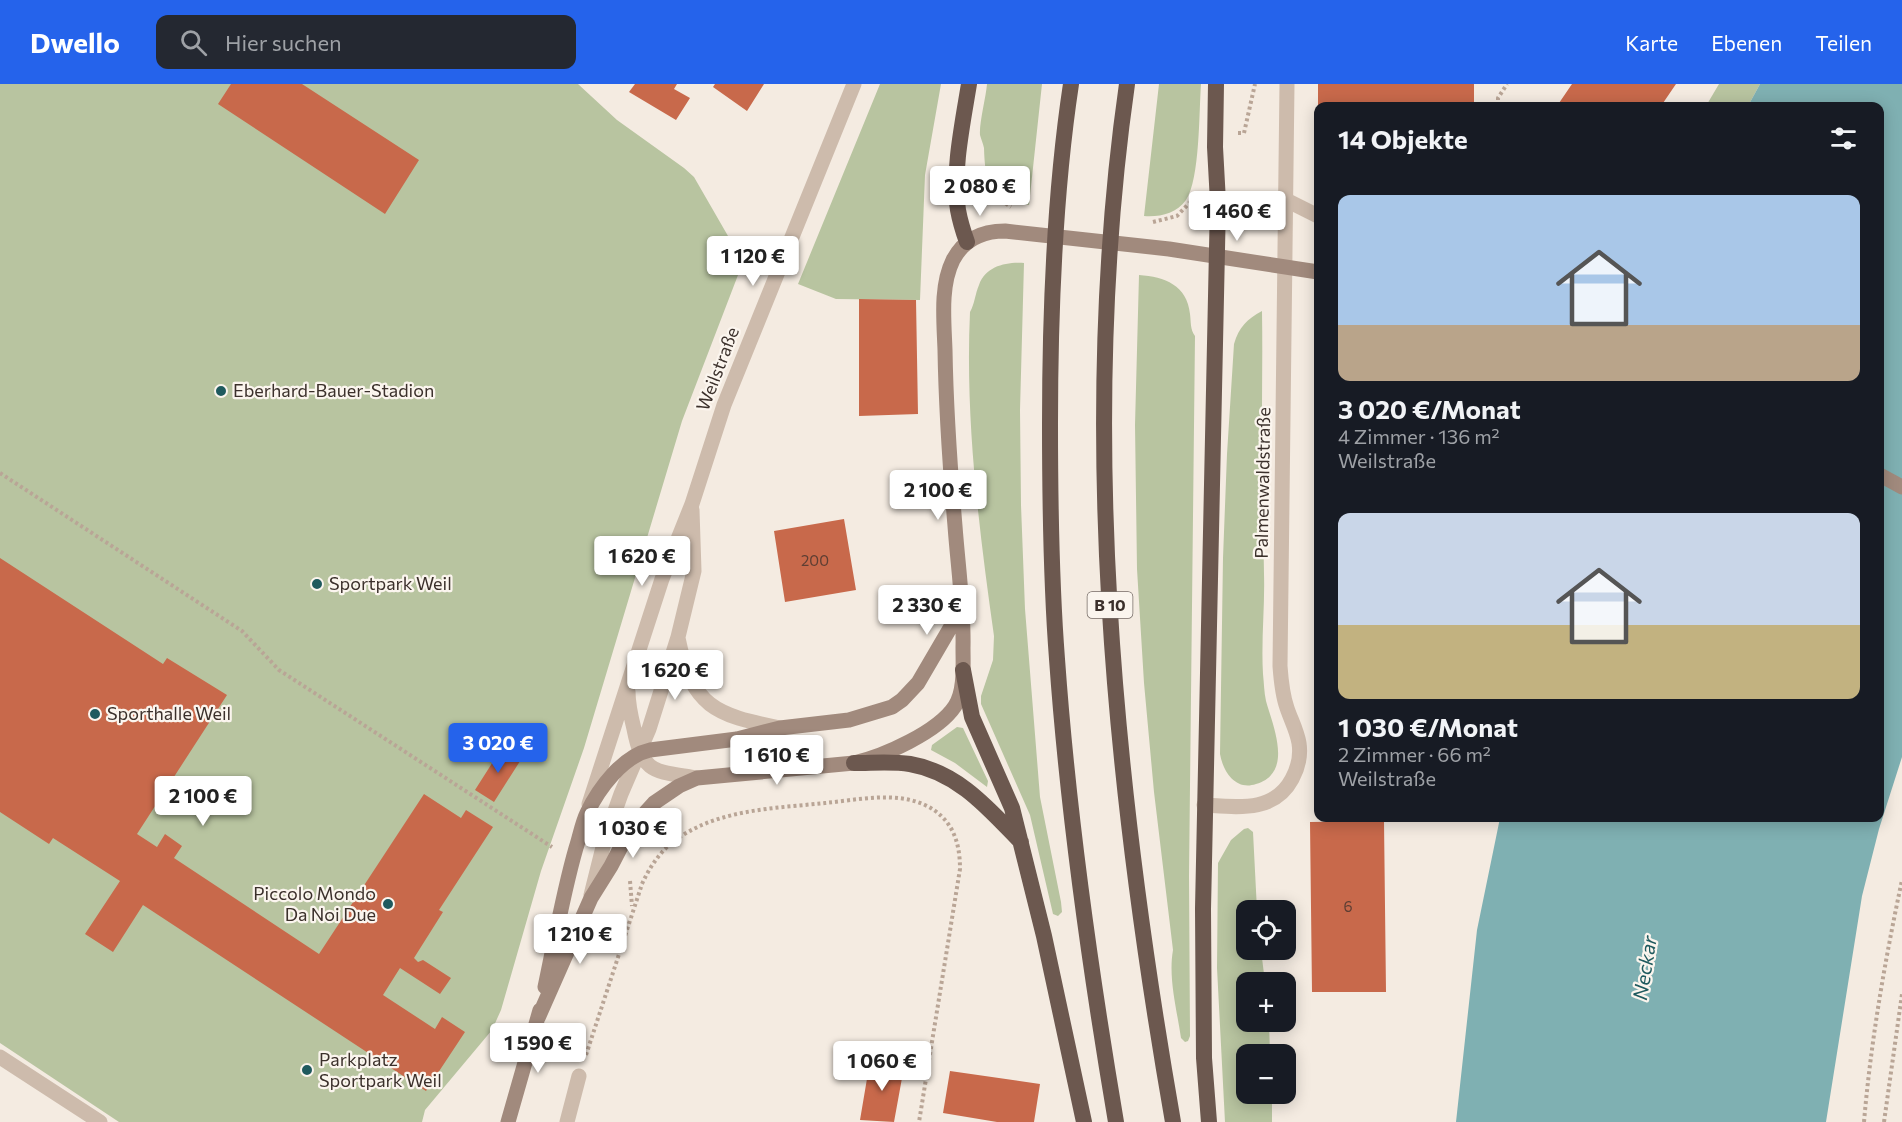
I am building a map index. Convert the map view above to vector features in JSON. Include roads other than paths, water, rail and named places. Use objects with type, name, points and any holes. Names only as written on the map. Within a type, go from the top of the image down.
[{"type":"highway","points":[[967,242],[960,220],[957,194],[960,146],[969,84]]},
{"type":"highway","points":[[1071,84],[1060,186],[1050,350],[1050,465],[1056,657],[1076,856],[1116,1122]]},
{"type":"highway","name":"B 10","points":[[1127,84],[1108,287],[1105,408],[1111,631],[1120,742],[1135,876],[1158,1038],[1173,1122]]},
{"type":"highway","points":[[1209,1122],[1204,1058],[1204,805],[1218,202],[1215,147],[1216,84]]},
{"type":"highway","points":[[963,670],[972,717],[1008,795],[1022,842],[1084,1122]]},
{"type":"highway","points":[[854,763],[900,763],[931,769],[942,774],[969,791],[1022,842]]},
{"type":"main road","points":[[591,898],[626,837],[643,814],[670,791],[697,778],[854,763],[885,754],[916,738],[941,721],[956,705],[960,697],[963,670],[963,606],[947,434],[944,318],[949,270],[967,242],[985,233],[1005,231],[1169,249],[1314,271]]},
{"type":"main road","points":[[1884,477],[1902,487]]},
{"type":"main road","points":[[586,814],[610,779],[639,752],[736,739],[780,728],[849,720],[892,707],[918,683],[963,606]]},
{"type":"main road","name":"Weilstraße","points":[[508,1122],[538,1018],[573,861],[586,814]]},
{"type":"main road","name":"Weilstraße","points":[[538,1018],[591,898]]},
{"type":"street","name":"Weilstraße","points":[[586,814],[666,565],[692,504],[739,363],[854,84]]},
{"type":"street","name":"Palmenwaldstraße","points":[[1204,805],[1252,806],[1274,800],[1289,785],[1298,766],[1300,755],[1296,732],[1283,696],[1280,666],[1287,84]]},
{"type":"street","points":[[1286,201],[1314,214]]},
{"type":"street","name":"Weilstraße","points":[[591,898],[605,839],[621,794],[649,729],[678,637],[694,571],[692,504]]},
{"type":"street","points":[[678,637],[685,670],[702,697],[712,706],[730,716],[780,728]]},
{"type":"street","points":[[628,683],[629,704],[639,752],[646,763],[660,771],[697,778]]},
{"type":"street","points":[[0,1057],[100,1122]]},
{"type":"street","points":[[567,1122],[579,1077]]},
{"type":"water","points":[[1760,84],[1902,84],[1902,757],[1884,813],[1884,102],[1750,102]]},
{"type":"water","name":"Neckar","points":[[1499,822],[1881,822],[1862,896],[1826,1122],[1456,1122],[1477,930]]},
{"type":"place","name":"Eberhard-Bauer-Stadion","points":[[221,391]]},
{"type":"place","name":"Sportpark Weil","points":[[317,584]]},
{"type":"place","name":"Sporthalle Weil","points":[[95,714]]},
{"type":"place","name":"Piccolo Mondo Da Noi Due","points":[[388,904]]},
{"type":"place","name":"Parkplatz Sportpark Weil","points":[[307,1070]]}]
